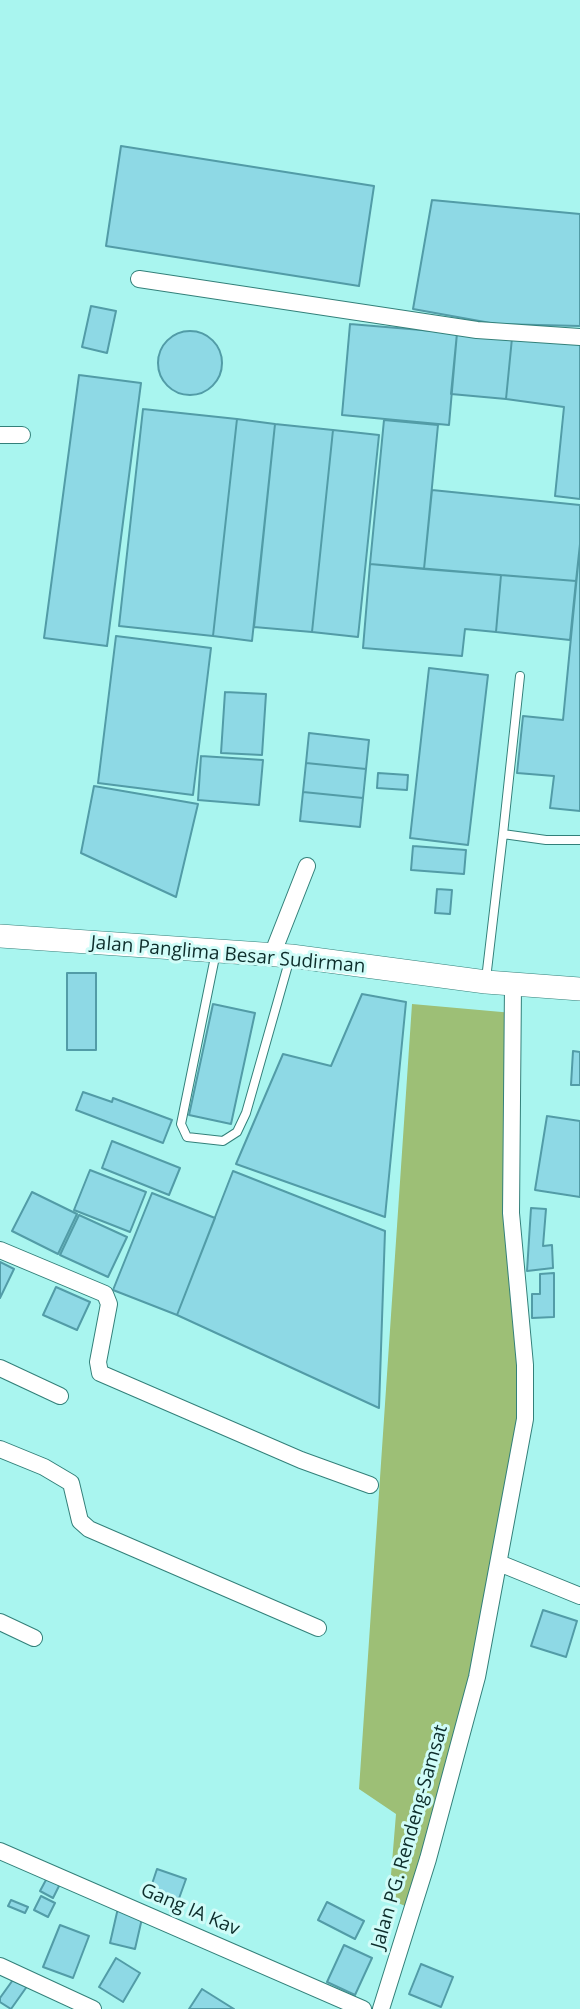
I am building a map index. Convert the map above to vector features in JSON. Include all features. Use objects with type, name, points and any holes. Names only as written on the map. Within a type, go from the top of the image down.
[{"type":"main road","name":"Jalan Panglima Besar Sudirman","points":[[0,936],[281,956],[513,985],[580,989]]},
{"type":"street","points":[[139,279],[477,330],[580,337]]},
{"type":"street","points":[[0,435],[22,435]]},
{"type":"street","points":[[281,956],[307,866]]},
{"type":"street","name":"Jalan PG. Rendeng-Samsat","points":[[381,2009],[428,1859],[477,1677],[525,1419],[525,1365],[511,1213],[513,985]]},
{"type":"street","points":[[0,1250],[105,1294],[109,1304],[97,1362],[100,1373],[301,1460],[370,1485]]},
{"type":"street","points":[[0,1368],[60,1396]]},
{"type":"street","points":[[0,1449],[44,1467],[71,1483],[80,1521],[89,1529],[318,1628]]},
{"type":"street","points":[[499,1563],[580,1596]]},
{"type":"street","points":[[0,1622],[34,1638]]},
{"type":"street","name":"Gang IA Kav","points":[[0,1851],[363,2009]]},
{"type":"street","points":[[0,1966],[93,2009]]},
{"type":"lane","points":[[486,982],[520,676]]},
{"type":"lane","points":[[502,834],[547,840],[580,840]]},
{"type":"lane","points":[[216,952],[181,1124],[187,1137],[223,1141],[237,1132],[246,1113],[281,956]]},
{"type":"green space","points":[[412,1004],[513,1013],[511,1213],[525,1365],[499,1563],[412,1909],[389,1899],[396,1814],[359,1789]]},
{"type":"building","points":[[121,146],[374,186],[359,286],[106,246]]},
{"type":"building","points":[[432,200],[580,214],[580,326],[496,324],[413,309]]},
{"type":"building","points":[[91,306],[116,311],[107,353],[82,347]]},
{"type":"building","points":[[350,324],[457,333],[449,425],[342,415]]},
{"type":"building","points":[[184,331],[196,331],[213,340],[220,351],[220,375],[213,386],[196,395],[184,395],[172,390],[163,381],[158,369],[158,357],[163,345],[172,336]]},
{"type":"building","points":[[457,333],[512,338],[506,399],[451,394]]},
{"type":"building","points":[[512,338],[580,344],[580,499],[555,496],[564,407],[506,399]]},
{"type":"building","points":[[79,375],[141,383],[107,646],[44,638]]},
{"type":"building","points":[[143,409],[237,419],[213,636],[119,626]]},
{"type":"building","points":[[237,419],[275,424],[252,641],[213,636]]},
{"type":"building","points":[[384,420],[438,425],[424,569],[370,564]]},
{"type":"building","points":[[275,424],[333,430],[312,632],[254,627]]},
{"type":"building","points":[[333,430],[379,435],[358,637],[312,632]]},
{"type":"building","points":[[432,490],[580,505],[576,581],[424,569]]},
{"type":"building","points":[[580,544],[580,811],[550,808],[554,776],[517,773],[523,716],[563,720]]},
{"type":"building","points":[[370,564],[501,575],[496,632],[465,629],[462,656],[363,648]]},
{"type":"building","points":[[501,575],[576,581],[570,640],[496,632]]},
{"type":"building","points":[[116,636],[211,648],[193,795],[98,783]]},
{"type":"building","points":[[429,668],[488,675],[468,845],[410,838]]},
{"type":"building","points":[[225,692],[266,694],[262,755],[221,753]]},
{"type":"building","points":[[309,733],[369,740],[366,769],[306,763]]},
{"type":"building","points":[[201,756],[263,760],[259,805],[198,800]]},
{"type":"building","points":[[306,763],[366,769],[363,798],[303,792]]},
{"type":"building","points":[[378,773],[408,775],[407,790],[377,788]]},
{"type":"building","points":[[94,786],[198,804],[176,897],[81,853]]},
{"type":"building","points":[[303,792],[363,798],[360,827],[300,821]]},
{"type":"building","points":[[413,846],[466,850],[464,874],[411,870]]},
{"type":"building","points":[[437,889],[452,890],[450,914],[435,913]]},
{"type":"building","points":[[67,973],[96,973],[96,1050],[67,1050]]},
{"type":"building","points":[[362,994],[406,1002],[385,1217],[236,1164],[283,1054],[331,1066]]},
{"type":"building","points":[[213,1004],[255,1013],[231,1124],[189,1115]]},
{"type":"building","points":[[573,1051],[580,1052],[580,1085],[571,1085]]},
{"type":"building","points":[[83,1092],[112,1102],[113,1098],[172,1120],[163,1143],[76,1110]]},
{"type":"building","points":[[547,1116],[580,1121],[580,1197],[535,1190]]},
{"type":"building","points":[[112,1141],[180,1168],[169,1195],[102,1168]]},
{"type":"building","points":[[90,1170],[146,1192],[130,1232],[74,1210]]},
{"type":"building","points":[[233,1171],[385,1231],[379,1408],[177,1315]]},
{"type":"building","points":[[32,1192],[77,1214],[58,1254],[12,1231]]},
{"type":"building","points":[[152,1193],[215,1218],[177,1315],[113,1290]]},
{"type":"building","points":[[531,1208],[546,1209],[543,1246],[552,1245],[553,1268],[527,1271]]},
{"type":"building","points":[[79,1215],[127,1237],[108,1277],[60,1255]]},
{"type":"building","points":[[0,1262],[14,1269],[0,1298]]},
{"type":"building","points":[[554,1273],[554,1317],[532,1318],[532,1294],[540,1294],[540,1274]]},
{"type":"building","points":[[56,1287],[90,1302],[77,1330],[43,1315]]},
{"type":"building","points":[[543,1610],[577,1621],[566,1657],[531,1646]]},
{"type":"building","points":[[157,1869],[186,1879],[177,1904],[149,1893]]},
{"type":"building","points":[[47,1878],[60,1884],[53,1898],[40,1891]]},
{"type":"building","points":[[41,1896],[55,1903],[48,1917],[34,1910]]},
{"type":"building","points":[[11,1900],[28,1907],[25,1913],[8,1906]]},
{"type":"building","points":[[327,1902],[364,1921],[355,1939],[318,1920]]},
{"type":"building","points":[[118,1908],[143,1914],[135,1949],[110,1943]]},
{"type":"building","points":[[60,1925],[89,1936],[73,1978],[43,1967]]},
{"type":"building","points":[[344,1945],[372,1958],[355,1995],[327,1982]]},
{"type":"building","points":[[116,1958],[140,1973],[123,2002],[99,1987]]},
{"type":"building","points":[[421,1964],[453,1977],[441,2007],[409,1994]]},
{"type":"building","points":[[15,1977],[28,1985],[11,2009],[0,2002],[0,1998]]},
{"type":"building","points":[[202,1989],[234,2009],[189,2009]]}]
